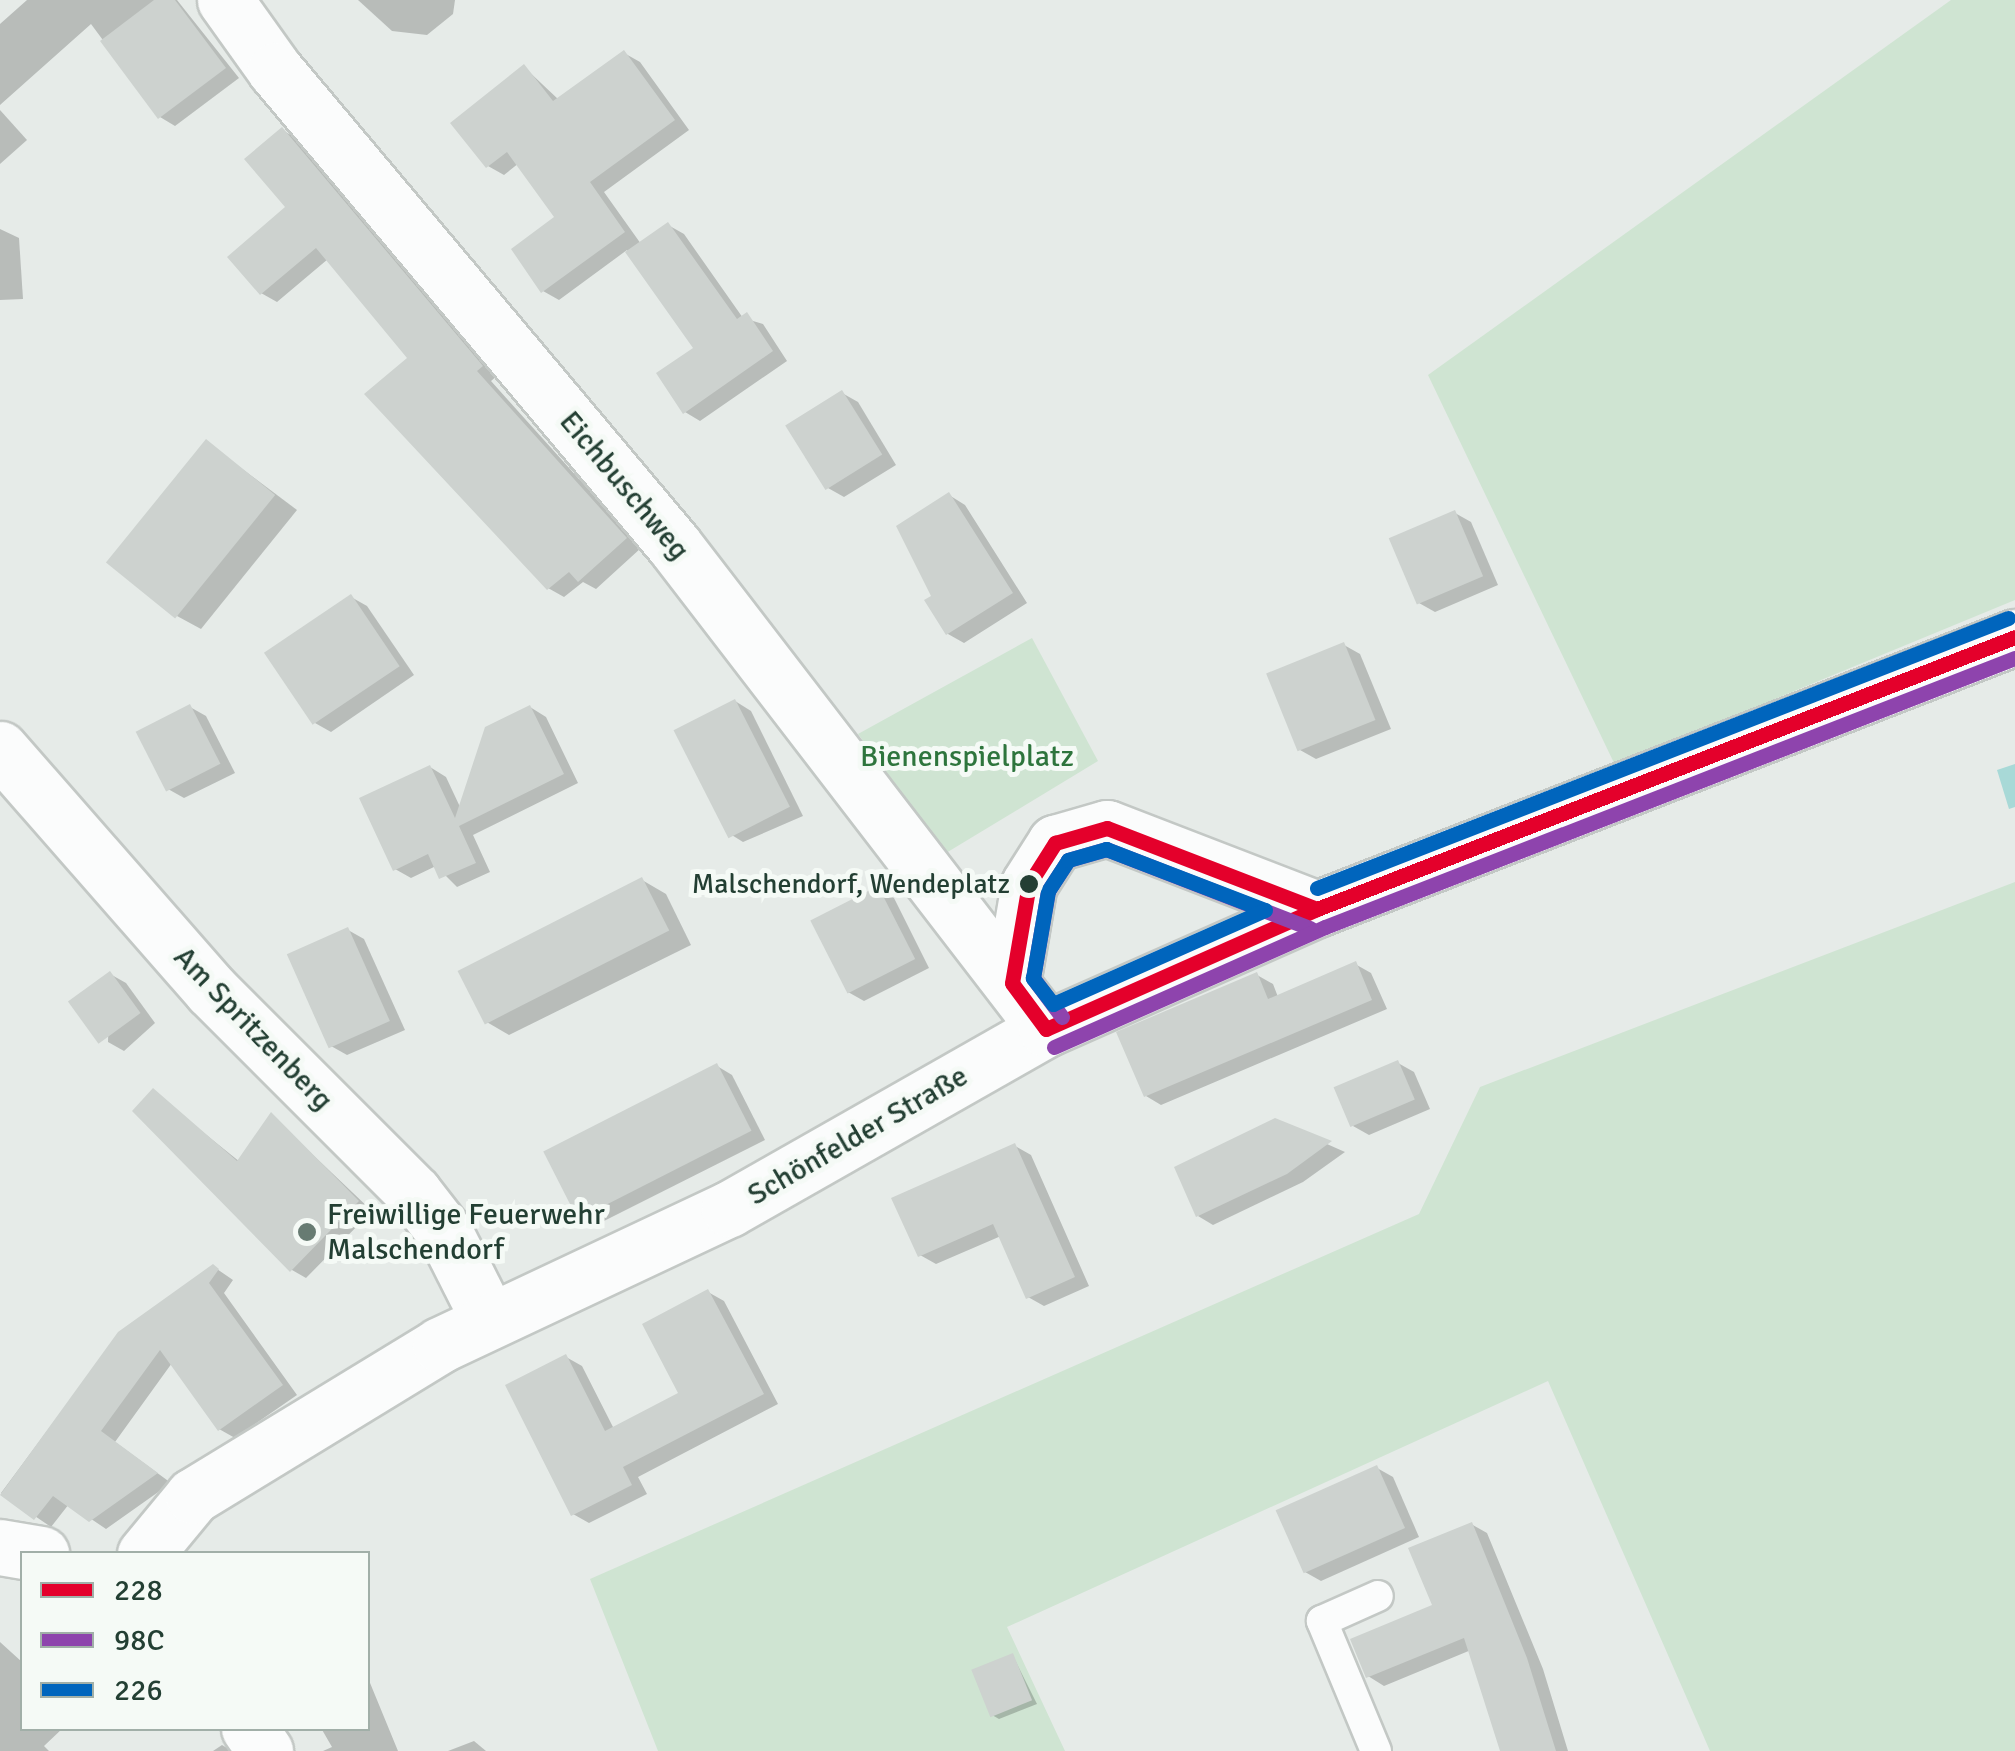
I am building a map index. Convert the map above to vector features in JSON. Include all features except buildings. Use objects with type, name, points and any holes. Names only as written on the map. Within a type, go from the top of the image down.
[{"type":"street","name":"Eichbuschweg","points":[[225,0],[274,70],[674,545],[1046,1029]]},
{"type":"street","name":"Schönfelder Straße","points":[[147,1551],[192,1496],[489,1320],[729,1210],[1046,1029],[1317,909],[1614,792],[1875,697],[2015,637]]},
{"type":"street","name":"Am Spritzenberg","points":[[0,749],[211,990],[414,1193],[445,1233],[489,1320]]},
{"type":"street","points":[[1012,983],[1029,884],[1054,844],[1106,828],[1317,909]]},
{"type":"lane","points":[[1376,1751],[1322,1620],[1378,1596]]},
{"type":"green space","points":[[1951,0],[2015,0],[2015,600],[1615,765],[1428,375]]},
{"type":"green space","name":"Bienenspielplatz","points":[[1032,638],[1098,761],[946,853],[858,734]]},
{"type":"green space","points":[[2015,882],[2015,1751],[1710,1751],[1548,1381],[1007,1627],[1065,1751],[658,1751],[590,1579],[1419,1214],[1480,1087]]},
{"type":"water","points":[[2015,764],[2015,807],[2009,809],[1997,770]]},
{"type":"transit line","name":"226","points":[[1317,888],[2008,618]]},
{"type":"transit line","name":"228","points":[[1046,1029],[1317,909],[2015,637]]},
{"type":"transit line","name":"98C","points":[[1054,1047],[1325,927],[2015,658]]},
{"type":"transit line","name":"228","points":[[1046,1029],[1012,983],[1029,884],[1055,843],[1107,828],[1317,909]]},
{"type":"transit line","name":"98C","points":[[1062,1017],[1033,978],[1048,891],[1068,860],[1106,849],[1310,928]]},
{"type":"transit line","name":"226","points":[[1106,849],[1265,910],[1053,1004],[1033,978],[1048,891],[1068,860],[1106,849]]},
{"type":"place","name":"Malschendorf, Wendeplatz","points":[[1029,884]]},
{"type":"place","name":"Freiwillige Feuerwehr Malschendorf","points":[[307,1232]]}]
